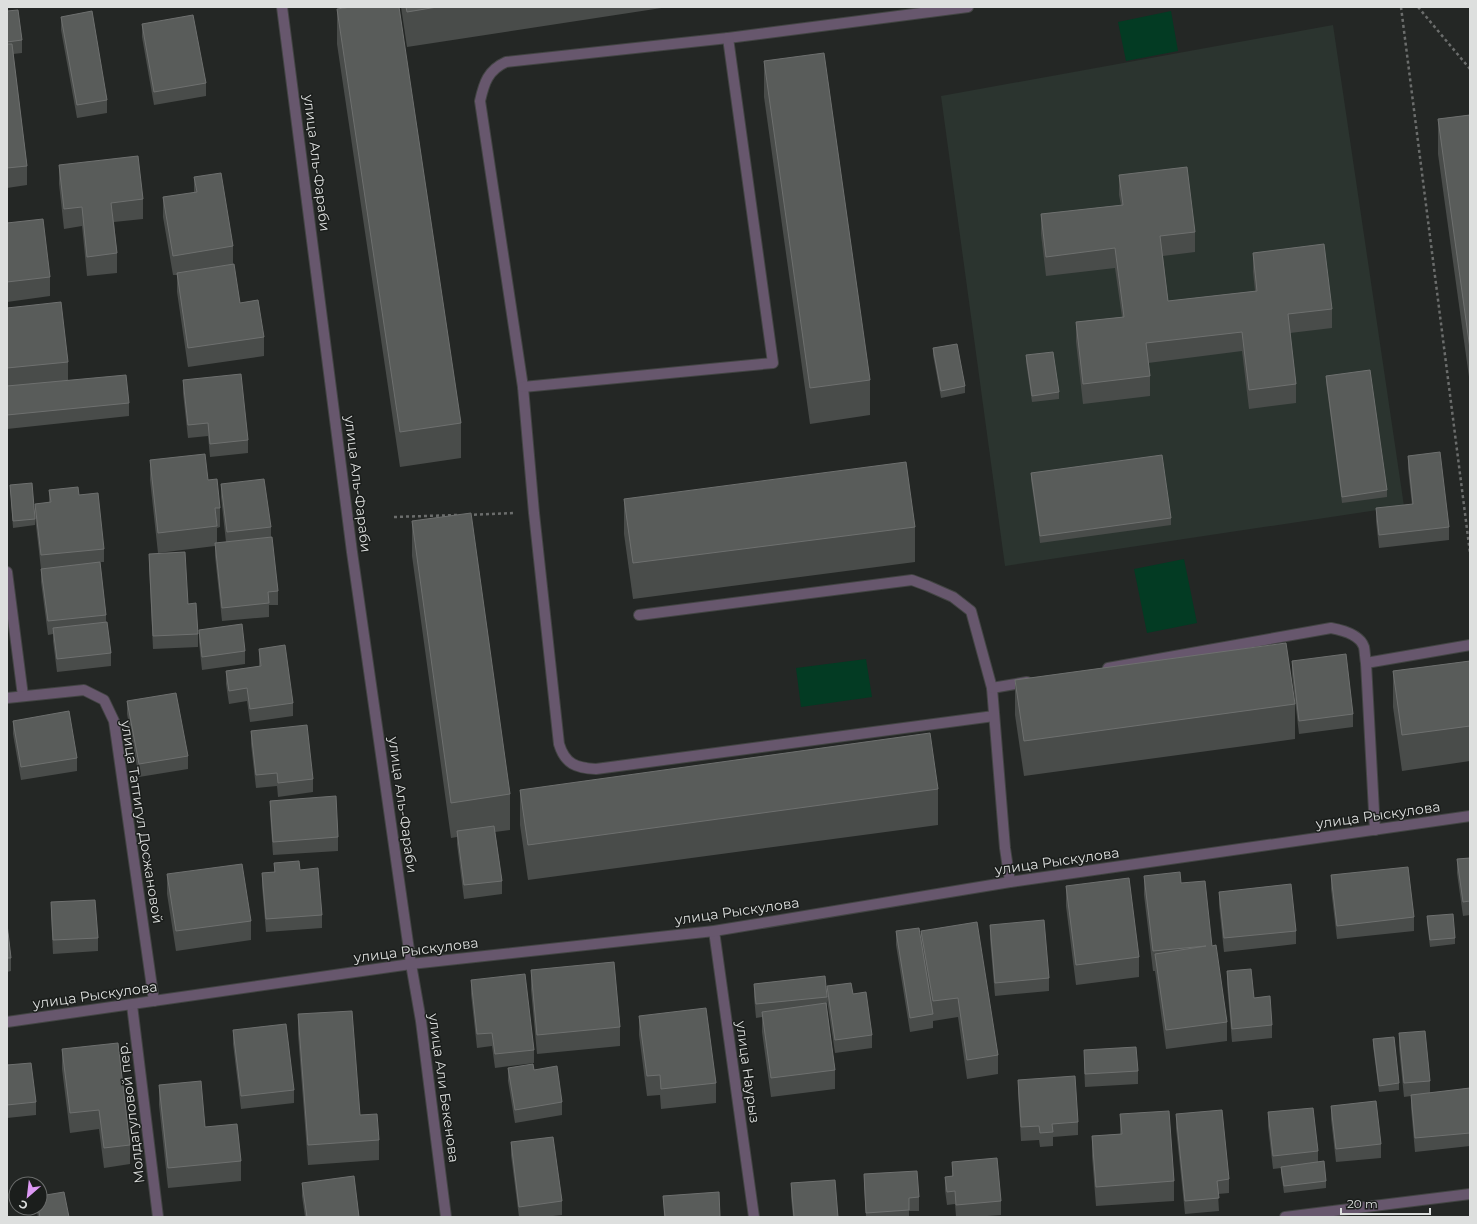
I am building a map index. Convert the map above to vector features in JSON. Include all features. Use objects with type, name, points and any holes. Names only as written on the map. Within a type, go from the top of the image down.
[{"type":"street","name":"улица Аль-Фараби","points":[[282,7],[352,552],[411,964]]},
{"type":"street","points":[[968,7],[916,10],[728,38],[506,62],[495,67],[487,79],[480,101],[523,387],[534,513],[559,744],[562,755],[573,764],[596,769],[994,716]]},
{"type":"street","points":[[523,387],[773,363],[728,38]]},
{"type":"street","points":[[7,572],[23,696]]},
{"type":"street","points":[[639,615],[912,580],[953,597],[971,611],[992,688],[1005,848],[1010,882]]},
{"type":"street","points":[[1100,669],[1331,628],[1345,631],[1363,645],[1366,663],[1375,830]]},
{"type":"street","points":[[1366,663],[1470,645]]},
{"type":"street","points":[[992,688],[1038,680]]},
{"type":"street","name":"улица Таттигул Досжановой","points":[[7,698],[84,690],[104,700],[114,720],[154,1001]]},
{"type":"street","name":"улица Рыскулова","points":[[7,1022],[411,964],[714,930],[1010,882],[1470,816]]},
{"type":"street","name":"улица Наурыз","points":[[714,930],[754,1217]]},
{"type":"street","name":"улица Али Бекенова","points":[[411,964],[422,1022],[446,1217]]},
{"type":"street","name":"Молдагуловой пер.","points":[[132,1005],[158,1217]]},
{"type":"street","points":[[1285,1217],[1470,1194]]},
{"type":"path","points":[[1401,7],[1470,553]]},
{"type":"path","points":[[1418,7],[1470,69]]},
{"type":"path","points":[[394,517],[534,513]]},
{"type":"shaded area","points":[[1333,25],[1404,506],[1005,566],[941,96]]},
{"type":"green space","points":[[1171,11],[1178,51],[1126,61],[1118,22]]},
{"type":"green space","points":[[1184,559],[1197,623],[1147,633],[1134,569]]},
{"type":"green space","points":[[866,659],[872,697],[801,707],[796,668]]},
{"type":"building","points":[[351,7],[399,7],[461,423],[400,432],[337,9]]},
{"type":"building","points":[[406,7],[437,7],[407,12]]},
{"type":"building","points":[[18,10],[22,40],[7,42],[7,11]]},
{"type":"building","points":[[92,11],[107,100],[77,105],[61,17]]},
{"type":"building","points":[[193,15],[206,83],[154,92],[142,24]]},
{"type":"building","points":[[7,44],[12,44],[27,166],[7,168]]},
{"type":"building","points":[[824,53],[870,380],[810,388],[764,61]]},
{"type":"building","points":[[1470,115],[1470,349],[1438,119]]},
{"type":"building","points":[[138,156],[143,199],[111,203],[117,253],[87,257],[82,207],[64,209],[59,165]]},
{"type":"building","points":[[1187,167],[1195,232],[1160,236],[1168,301],[1257,291],[1253,253],[1324,244],[1332,309],[1288,314],[1296,384],[1249,390],[1242,332],[1146,343],[1150,376],[1083,384],[1076,322],[1124,317],[1115,248],[1046,257],[1041,214],[1123,205],[1119,175]]},
{"type":"building","points":[[221,173],[233,246],[173,256],[163,197],[197,192],[194,177]]},
{"type":"building","points":[[43,219],[50,277],[7,282],[7,223]]},
{"type":"building","points":[[234,264],[240,303],[258,300],[264,337],[188,348],[177,273]]},
{"type":"building","points":[[61,302],[68,362],[7,368],[7,308]]},
{"type":"building","points":[[957,344],[965,386],[941,391],[933,348]]},
{"type":"building","points":[[1053,352],[1059,392],[1032,396],[1026,355]]},
{"type":"building","points":[[1370,370],[1387,490],[1342,497],[1326,376]]},
{"type":"building","points":[[241,374],[248,440],[210,444],[208,423],[188,425],[183,380]]},
{"type":"building","points":[[126,375],[129,403],[7,415],[7,386]]},
{"type":"building","points":[[1440,452],[1449,527],[1379,535],[1376,508],[1413,504],[1408,456]]},
{"type":"building","points":[[205,454],[208,480],[217,479],[220,508],[215,508],[217,526],[158,533],[150,460]]},
{"type":"building","points":[[1162,455],[1171,518],[1040,536],[1031,473]]},
{"type":"building","points":[[906,462],[915,527],[633,563],[624,499]]},
{"type":"building","points":[[264,479],[271,527],[227,532],[221,484]]},
{"type":"building","points":[[32,483],[35,519],[13,521],[10,485]]},
{"type":"building","points":[[78,487],[79,495],[98,493],[104,549],[41,555],[35,504],[51,502],[49,490]]},
{"type":"building","points":[[471,513],[510,794],[451,803],[412,521]]},
{"type":"building","points":[[272,537],[278,591],[268,592],[269,603],[222,608],[215,543]]},
{"type":"building","points":[[185,552],[188,604],[196,603],[198,634],[153,636],[149,554]]},
{"type":"building","points":[[100,562],[106,615],[48,621],[41,569]]},
{"type":"building","points":[[107,622],[111,653],[57,659],[53,628]]},
{"type":"building","points":[[242,624],[245,651],[202,657],[199,630]]},
{"type":"building","points":[[1286,643],[1295,704],[1024,741],[1015,680]]},
{"type":"building","points":[[285,645],[293,703],[250,709],[247,688],[229,691],[226,671],[261,666],[259,649]]},
{"type":"building","points":[[1346,654],[1353,714],[1299,721],[1292,661]]},
{"type":"building","points":[[1470,661],[1470,726],[1402,735],[1393,671]]},
{"type":"building","points":[[176,693],[188,756],[139,764],[127,701]]},
{"type":"building","points":[[69,711],[77,758],[21,767],[13,721]]},
{"type":"building","points":[[307,725],[313,779],[278,783],[277,773],[256,775],[251,731]]},
{"type":"building","points":[[930,733],[938,789],[528,845],[520,790]]},
{"type":"building","points":[[336,796],[338,837],[273,842],[270,801]]},
{"type":"building","points":[[494,826],[502,881],[464,885],[457,831]]},
{"type":"building","points":[[1470,858],[1470,901],[1463,902],[1457,859]]},
{"type":"building","points":[[299,861],[300,870],[318,868],[322,915],[266,919],[262,873],[275,872],[274,863]]},
{"type":"building","points":[[242,864],[251,921],[176,931],[167,874]]},
{"type":"building","points":[[1408,867],[1414,917],[1337,926],[1331,875]]},
{"type":"building","points":[[1180,872],[1181,883],[1205,881],[1212,946],[1216,945],[1227,1022],[1166,1030],[1155,954],[1206,946],[1153,951],[1144,876]]},
{"type":"building","points":[[1129,878],[1139,957],[1076,965],[1066,886]]},
{"type":"building","points":[[1291,884],[1296,931],[1224,938],[1219,892]]},
{"type":"building","points":[[95,900],[98,938],[53,940],[51,902]]},
{"type":"building","points":[[1453,914],[1455,938],[1430,940],[1427,916]]},
{"type":"building","points":[[1044,920],[1049,978],[995,983],[990,925]]},
{"type":"building","points":[[977,922],[998,1055],[967,1060],[958,998],[933,1001],[921,931]]},
{"type":"building","points":[[7,924],[11,958],[7,958]]},
{"type":"building","points":[[919,928],[933,1014],[910,1018],[896,931]]},
{"type":"building","points":[[614,962],[620,1027],[537,1035],[531,970]]},
{"type":"building","points":[[1251,969],[1254,998],[1270,996],[1272,1025],[1232,1029],[1227,971]]},
{"type":"building","points":[[525,974],[534,1050],[495,1054],[492,1033],[477,1034],[471,980]]},
{"type":"building","points":[[825,976],[827,997],[756,1004],[754,984]]},
{"type":"building","points":[[851,983],[853,994],[866,992],[872,1035],[835,1040],[827,986]]},
{"type":"building","points":[[826,1003],[835,1070],[771,1078],[762,1012]]},
{"type":"building","points":[[706,1008],[716,1083],[661,1089],[660,1075],[647,1076],[639,1016]]},
{"type":"building","points":[[352,1011],[360,1115],[377,1114],[379,1140],[308,1145],[298,1014]]},
{"type":"building","points":[[286,1024],[294,1090],[241,1096],[233,1030]]},
{"type":"building","points":[[1425,1031],[1430,1081],[1404,1083],[1399,1033]]},
{"type":"building","points":[[1394,1037],[1399,1083],[1379,1086],[1373,1039]]},
{"type":"building","points":[[118,1043],[130,1145],[104,1148],[99,1110],[70,1113],[62,1049]]},
{"type":"building","points":[[1136,1047],[1138,1071],[1085,1074],[1084,1050]]},
{"type":"building","points":[[31,1063],[36,1102],[7,1105],[7,1065]]},
{"type":"building","points":[[533,1064],[534,1070],[557,1066],[562,1102],[515,1110],[508,1068]]},
{"type":"building","points":[[1075,1076],[1078,1122],[1052,1124],[1053,1132],[1040,1133],[1039,1126],[1021,1127],[1018,1080]]},
{"type":"building","points":[[201,1081],[205,1127],[237,1124],[241,1161],[168,1168],[159,1085]]},
{"type":"building","points":[[1470,1088],[1470,1133],[1415,1138],[1411,1095]]},
{"type":"building","points":[[1376,1101],[1381,1144],[1336,1149],[1331,1106]]},
{"type":"building","points":[[1313,1108],[1318,1151],[1273,1156],[1268,1112]]},
{"type":"building","points":[[1222,1110],[1229,1179],[1217,1181],[1219,1198],[1185,1201],[1176,1114]]},
{"type":"building","points":[[1169,1111],[1174,1181],[1096,1187],[1092,1136],[1122,1134],[1120,1114]]},
{"type":"building","points":[[553,1137],[562,1201],[519,1207],[511,1142]]},
{"type":"building","points":[[997,1158],[1001,1201],[956,1205],[955,1191],[947,1192],[945,1177],[953,1176],[952,1162]]},
{"type":"building","points":[[1324,1161],[1326,1181],[1284,1186],[1281,1167]]},
{"type":"building","points":[[917,1171],[919,1197],[909,1198],[909,1210],[866,1213],[864,1174]]},
{"type":"building","points":[[354,1176],[359,1217],[307,1217],[302,1183]]},
{"type":"building","points":[[835,1180],[838,1217],[794,1217],[791,1183]]},
{"type":"building","points":[[64,1192],[69,1217],[40,1217],[48,1216],[48,1195]]},
{"type":"building","points":[[719,1192],[720,1217],[665,1217],[663,1196]]}]
